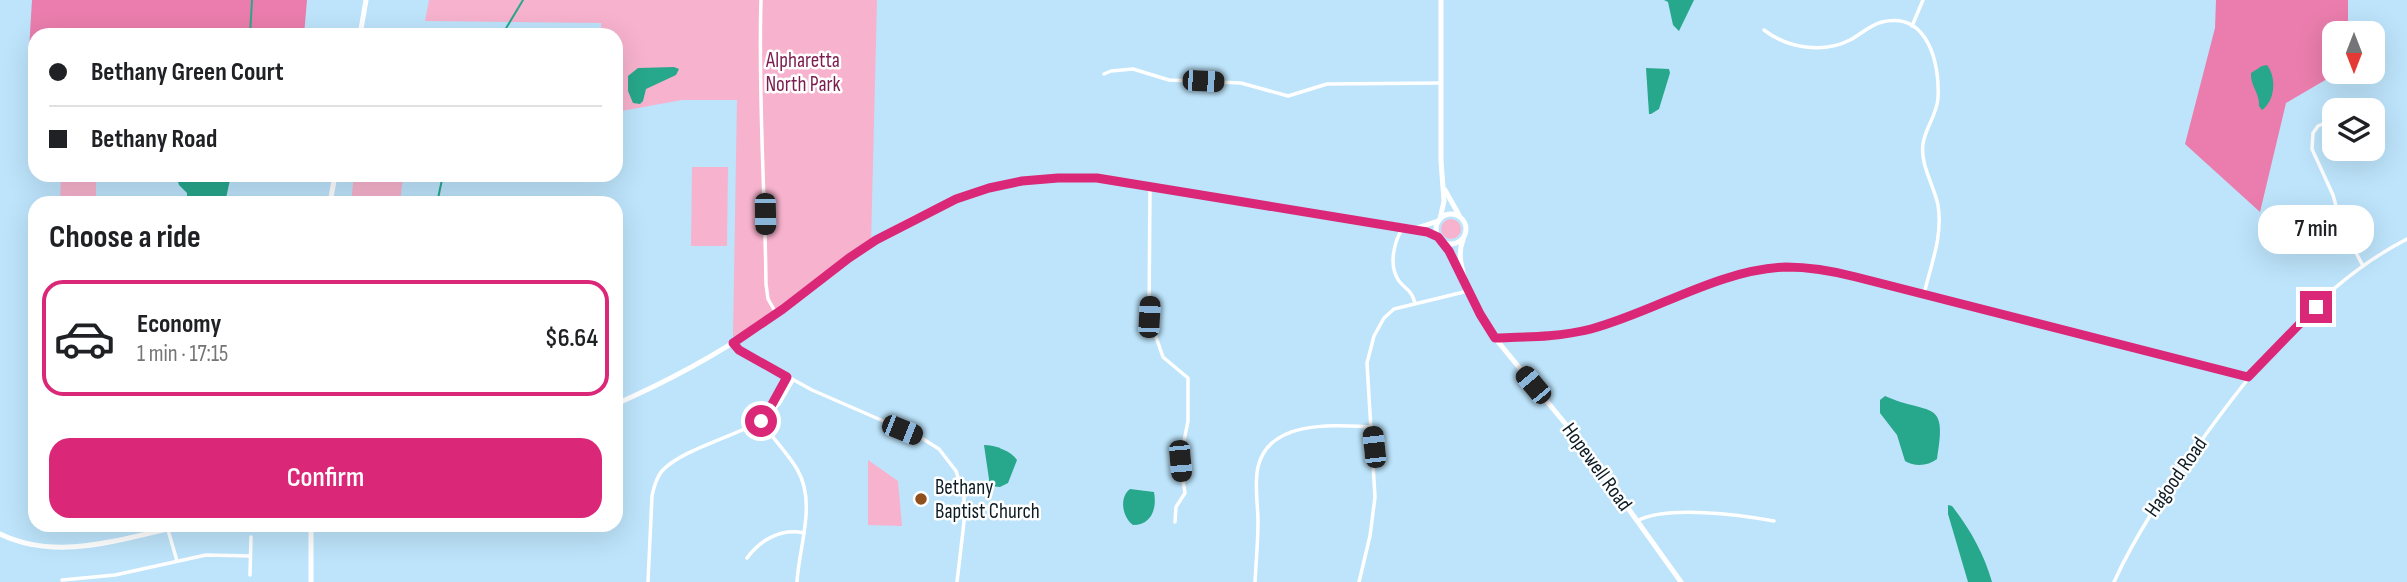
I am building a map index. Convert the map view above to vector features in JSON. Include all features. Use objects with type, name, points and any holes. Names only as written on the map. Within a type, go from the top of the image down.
[{"type":"street","points":[[361,28],[366,0]]},
{"type":"street","points":[[761,0],[760,73],[766,284],[768,299],[776,313]]},
{"type":"street","points":[[1440,239],[1436,229],[1443,212],[1444,187],[1441,161],[1441,0]]},
{"type":"street","points":[[1912,26],[1923,0]]},
{"type":"street","points":[[1765,30],[1786,43],[1822,47],[1844,43],[1881,23],[1895,21],[1912,26],[1925,36],[1931,48],[1938,95],[1935,115],[1923,144],[1924,158],[1937,198],[1939,219],[1938,240],[1924,294]]},
{"type":"street","points":[[1104,74],[1133,69],[1169,80],[1241,83],[1287,96],[1327,84],[1441,83]]},
{"type":"street","points":[[2322,124],[2313,133],[2312,149],[2333,195],[2341,223],[2363,266]]},
{"type":"street","points":[[623,401],[691,368],[733,343],[863,248],[926,213],[973,193],[1006,184],[1058,178],[1097,178],[1414,228],[1451,244],[1464,237],[1466,228],[1444,187]]},
{"type":"street","points":[[1151,186],[1149,317],[1163,357],[1188,378],[1188,421],[1180,461],[1185,492],[1175,507],[1175,522]]},
{"type":"street","points":[[1414,228],[1453,214],[1462,219]]},
{"type":"street","points":[[1404,227],[1395,243],[1393,255],[1396,277],[1411,291],[1415,303]]},
{"type":"street","name":"Hopewell Road","points":[[1464,237],[1460,247],[1465,284]]},
{"type":"street","name":"Hopewell Road","points":[[1440,239],[1495,338],[1582,444],[1681,582]]},
{"type":"street","name":"Hagood Road","points":[[2114,582],[2149,515],[2248,377],[2326,297],[2363,266],[2407,239]]},
{"type":"street","points":[[1495,338],[1550,336],[1582,331],[1738,275],[1771,269],[1821,269],[2248,377]]},
{"type":"street","points":[[1359,582],[1370,536],[1375,497],[1367,363],[1372,342],[1380,323],[1389,313],[1415,303],[1468,291]]},
{"type":"street","points":[[733,343],[739,350],[787,377],[853,410],[920,437],[939,449],[950,461],[961,483],[964,505],[957,582]]},
{"type":"street","points":[[765,417],[787,377]]},
{"type":"street","points":[[648,582],[652,496],[660,473],[670,464],[761,421],[779,404],[793,380]]},
{"type":"street","points":[[761,421],[801,476],[807,495],[797,582]]},
{"type":"street","points":[[1255,582],[1257,474],[1263,454],[1279,438],[1297,429],[1372,427]]},
{"type":"street","points":[[1637,521],[1648,516],[1714,513],[1774,521]]},
{"type":"street","points":[[747,558],[759,545],[777,535],[790,531],[804,533]]},
{"type":"street","points":[[0,534],[27,544],[74,548],[153,532]]},
{"type":"street","points":[[169,532],[177,561]]},
{"type":"street","points":[[311,532],[311,582]]},
{"type":"street","points":[[250,575],[251,537]]},
{"type":"street","points":[[62,580],[115,576],[206,555],[250,556]]},
{"type":"green space","name":"Alpharetta North Park","points":[[429,0],[877,0],[871,243],[781,310],[733,337],[737,100],[682,100],[623,111],[623,28],[601,28],[601,23],[425,21]]},
{"type":"green space","points":[[692,167],[728,167],[727,246],[691,246]]},
{"type":"green space","points":[[61,182],[96,182],[96,196],[60,196]]},
{"type":"green space","points":[[353,182],[402,182],[401,196],[352,196]]},
{"type":"green space","points":[[1451,219],[1458,222],[1461,229],[1458,236],[1451,239],[1444,236],[1441,229],[1444,222]]},
{"type":"green space","points":[[868,460],[898,481],[902,526],[868,525]]},
{"type":"shaded area","points":[[32,0],[307,0],[305,28],[30,28]]},
{"type":"shaded area","points":[[1664,0],[1694,0],[1679,31],[1673,25],[1668,2]]},
{"type":"shaded area","points":[[2216,0],[2348,0],[2348,21],[2322,21],[2322,82],[2286,103],[2260,212],[2185,144],[2215,28]]},
{"type":"shaded area","points":[[2267,65],[2272,76],[2273,89],[2270,101],[2262,110],[2251,73]]},
{"type":"shaded area","points":[[638,68],[679,69],[676,75],[646,89],[640,104],[633,103],[628,91],[628,76]]},
{"type":"shaded area","points":[[1646,68],[1669,69],[1670,73],[1659,109],[1651,114],[1649,114]]},
{"type":"shaded area","points":[[178,182],[230,182],[226,196],[187,196]]},
{"type":"shaded area","points":[[1885,396],[1924,408],[1937,417],[1940,439],[1937,459],[1921,465],[1905,461],[1897,435],[1880,413],[1880,400]]},
{"type":"shaded area","points":[[984,445],[1002,449],[1017,460],[1008,483],[1000,487],[990,486]]},
{"type":"shaded area","points":[[1130,489],[1154,492],[1154,509],[1145,522],[1133,525],[1126,517],[1123,502]]},
{"type":"shaded area","points":[[1948,505],[1952,506],[1981,552],[1992,582],[1968,582],[1948,514]]},
{"type":"waterway","points":[[250,28],[252,0]]},
{"type":"waterway","points":[[506,28],[523,0]]},
{"type":"waterway","points":[[438,196],[442,182]]},
{"type":"place","name":"Bethany Baptist Church","points":[[921,499]]},
{"type":"route","points":[[761,421],[787,377],[739,350],[733,343],[783,309],[849,258],[926,213],[989,188],[1041,179],[1097,178],[1427,232],[1438,237],[1449,251],[1495,338],[1550,336],[1582,331],[1740,274],[1787,267],[1821,269],[1856,277],[2248,377],[2316,307]]}]
